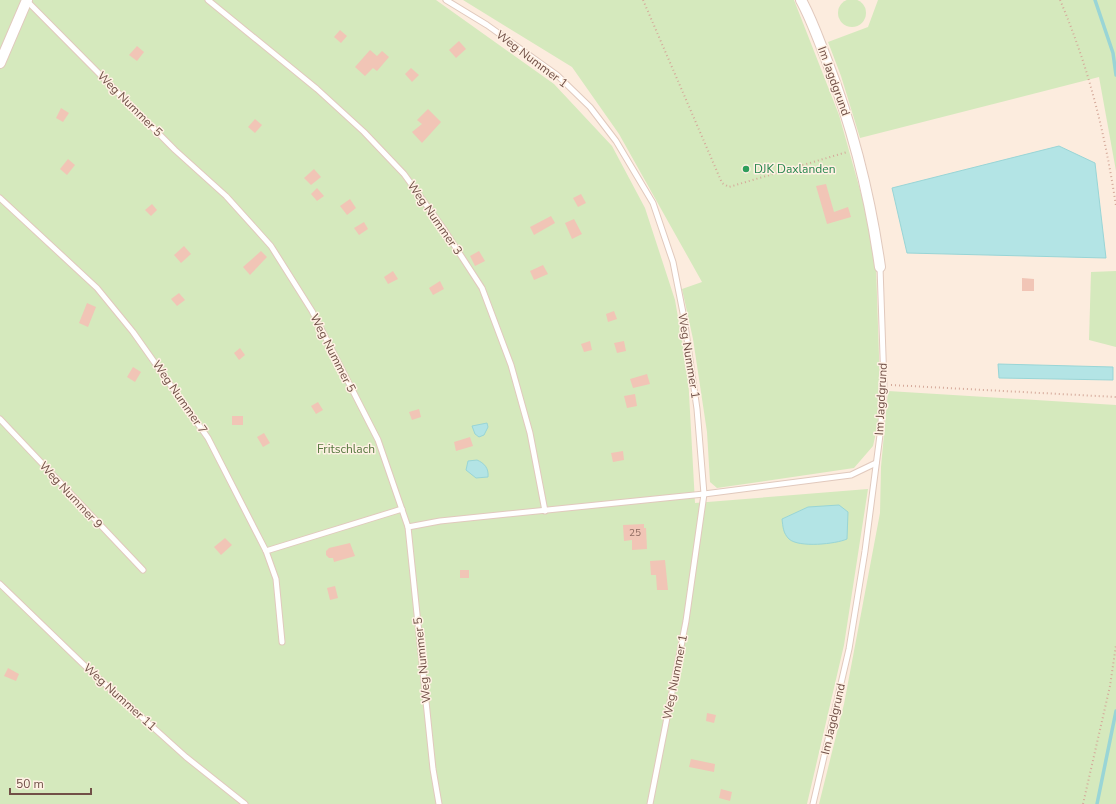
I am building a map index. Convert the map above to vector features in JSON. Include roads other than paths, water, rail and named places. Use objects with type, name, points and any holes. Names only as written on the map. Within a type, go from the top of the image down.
[{"type":"street","points":[[0,63],[27,1]]},
{"type":"street","name":"Im Jagdgrund","points":[[804,1],[844,105],[857,149],[873,220],[880,267]]},
{"type":"lane","name":"Weg Nummer 3","points":[[208,0],[317,89],[364,132],[404,174],[469,268],[482,288],[511,365],[530,433],[545,511]]},
{"type":"lane","name":"Weg Nummer 1","points":[[446,0],[487,25],[557,75],[590,107],[616,141],[653,203],[673,262],[684,318],[697,409],[704,494],[686,621],[650,804]]},
{"type":"lane","name":"Weg Nummer 5","points":[[27,1],[175,150],[226,196],[271,246],[312,311],[378,440],[408,527],[433,768],[439,804]]},
{"type":"lane","name":"Weg Nummer 7","points":[[0,198],[97,288],[133,332],[208,438],[266,552],[276,579],[282,642]]},
{"type":"lane","name":"Im Jagdgrund","points":[[813,804],[849,649],[865,551],[876,463],[884,385],[880,267]]},
{"type":"lane","name":"Weg Nummer 9","points":[[0,419],[143,570]]},
{"type":"lane","points":[[408,527],[440,521],[704,494],[851,475],[876,463]]},
{"type":"lane","points":[[266,552],[402,509]]},
{"type":"lane","name":"Weg Nummer 11","points":[[0,584],[103,682],[186,757],[245,804]]},
{"type":"water","points":[[1059,146],[1095,163],[1106,258],[907,253],[892,188]]},
{"type":"water","points":[[998,364],[1113,367],[1113,380],[999,378]]},
{"type":"water","points":[[487,423],[488,427],[484,435],[479,437],[475,434],[472,426]]},
{"type":"water","points":[[477,460],[486,466],[488,477],[476,478],[466,470],[468,461]]},
{"type":"water","points":[[839,505],[848,512],[847,539],[826,544],[801,544],[789,539],[784,530],[782,519],[808,507]]},
{"type":"waterway","points":[[1095,0],[1113,53],[1116,75]]},
{"type":"waterway","points":[[1097,804],[1116,711]]},
{"type":"place","name":"DJK Daxlanden","points":[[746,169]]},
{"type":"park label","name":"Fritschlach","points":[[346,449]]}]
